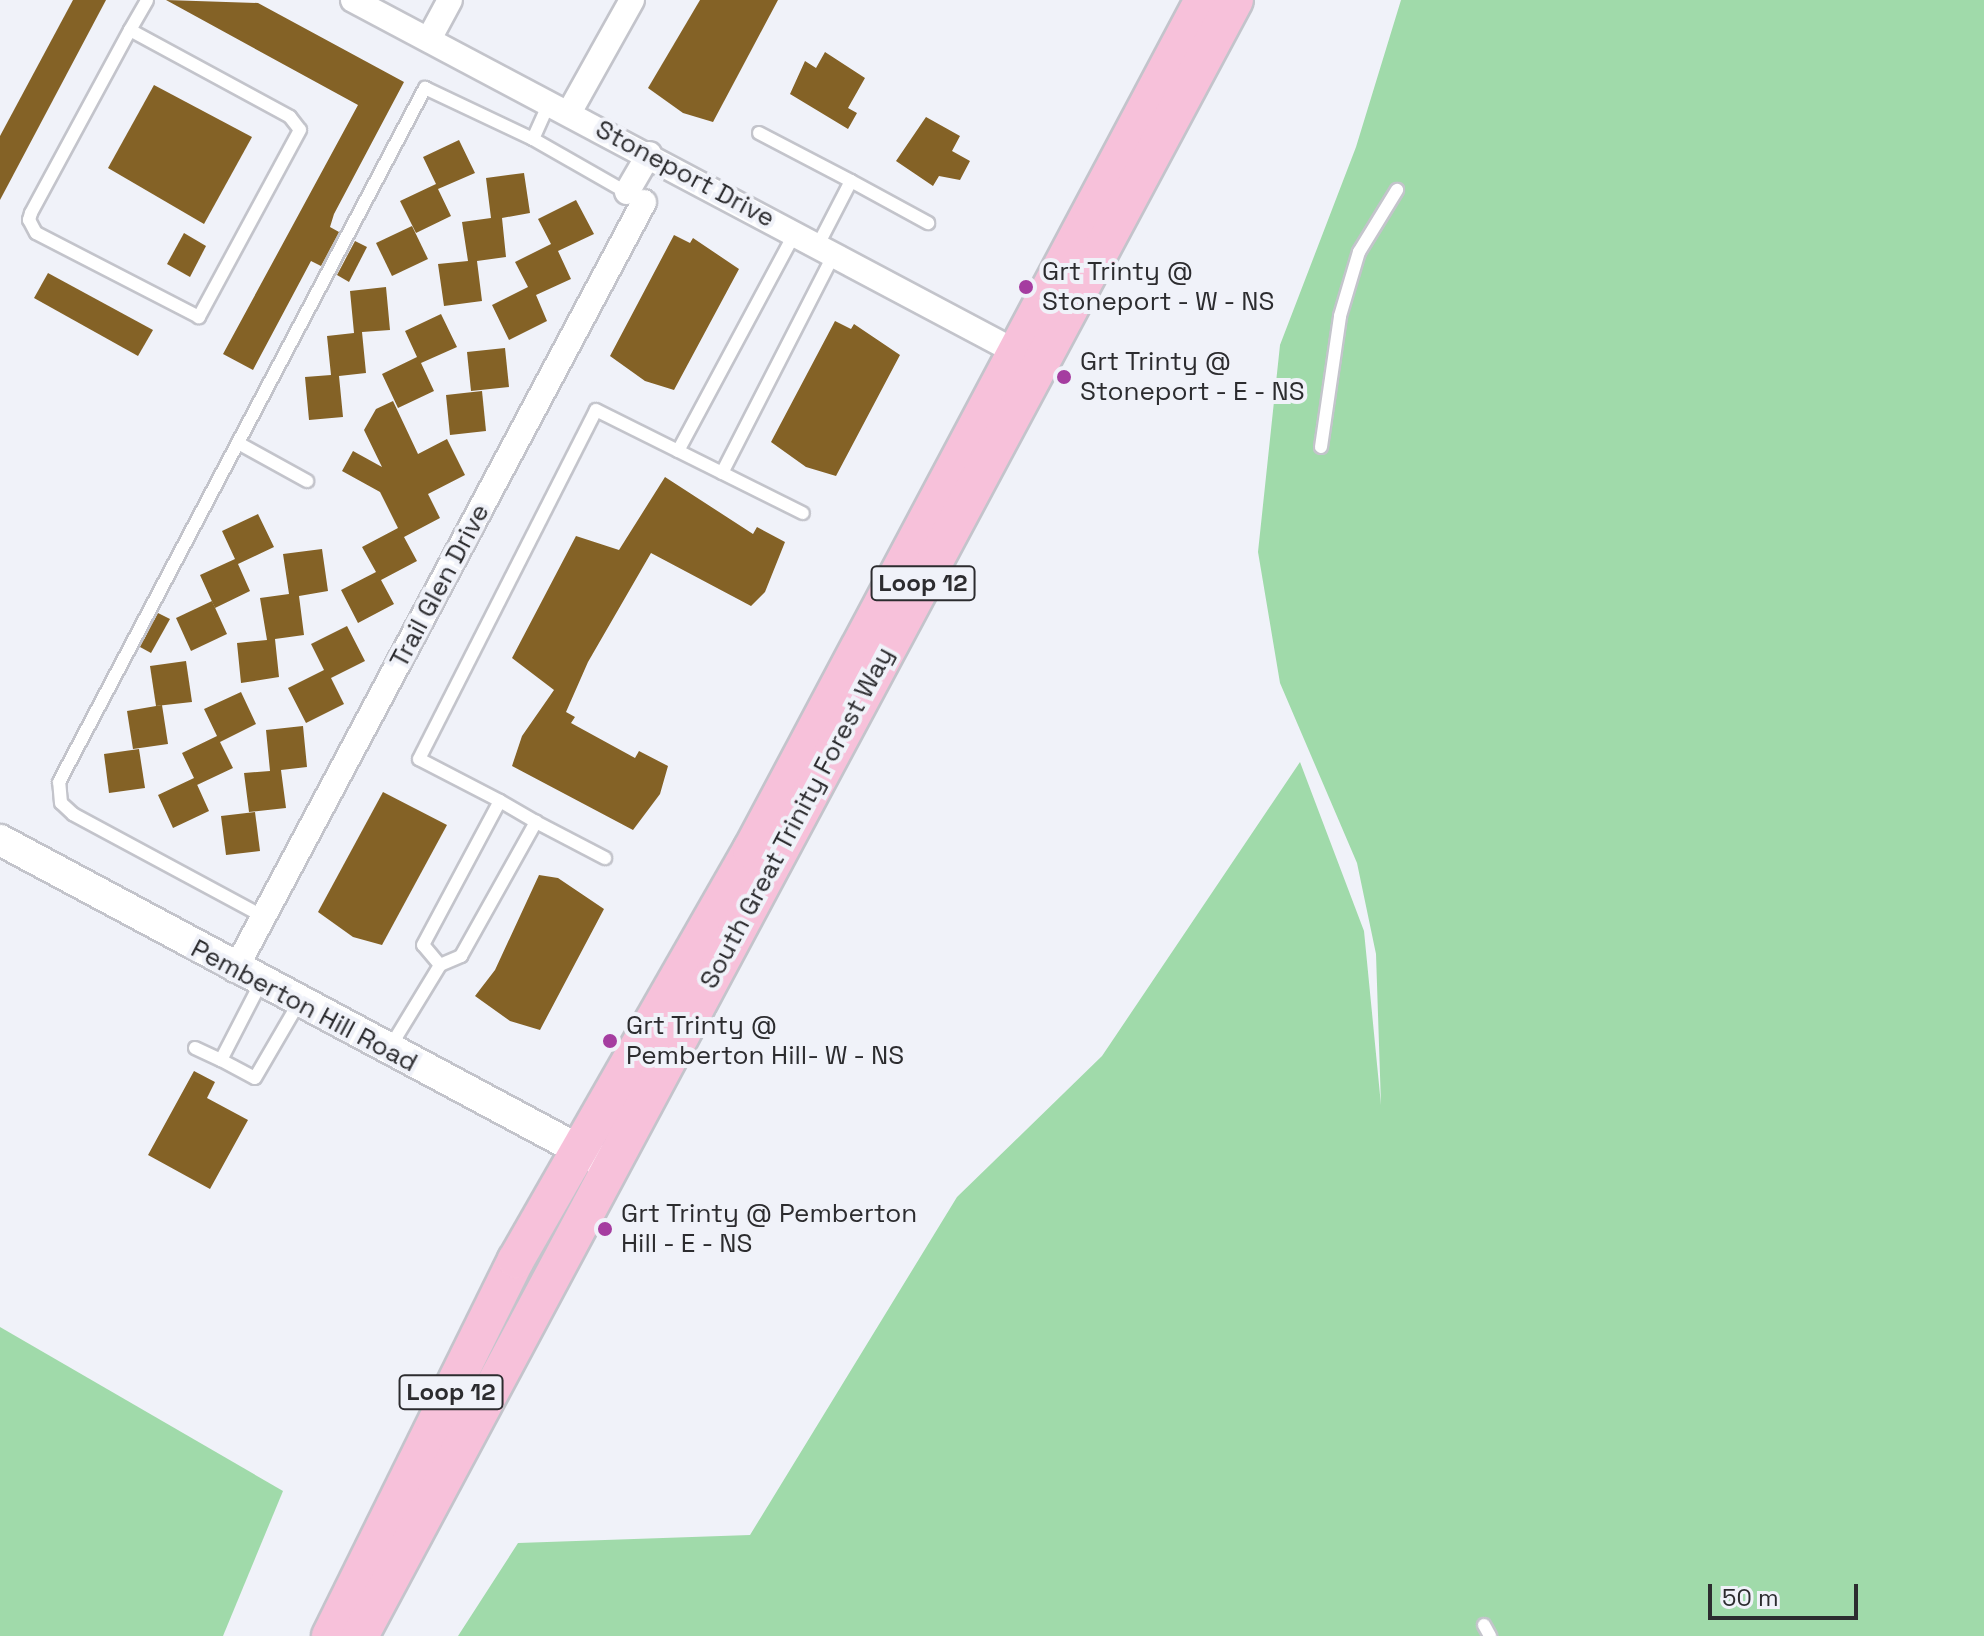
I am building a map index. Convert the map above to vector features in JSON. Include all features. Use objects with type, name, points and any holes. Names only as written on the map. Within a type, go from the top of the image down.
[{"type":"main road","name":"South Great Trinity Forest Way","points":[[330,1636],[577,1151],[751,850],[1203,0]]},
{"type":"main road","name":"South Great Trinity Forest Way","points":[[360,1636],[1235,0]]},
{"type":"street","name":"Stoneport Drive","points":[[353,0],[560,106],[1016,352]]},
{"type":"street","points":[[429,39],[450,0]]},
{"type":"street","points":[[560,106],[632,0]]},
{"type":"street","name":"Trail Glen Drive","points":[[248,977],[264,917],[635,197],[649,154]]},
{"type":"street","name":"Pemberton Hill Road","points":[[0,840],[298,1004],[611,1166]]},
{"type":"lane","points":[[130,30],[290,117],[300,130],[199,317],[36,233],[29,220],[130,30],[147,0]]},
{"type":"lane","points":[[264,917],[73,814],[58,793],[238,443],[425,88],[533,139],[635,197]]},
{"type":"lane","points":[[533,139],[560,106]]},
{"type":"lane","points":[[759,133],[928,223]]},
{"type":"lane","points":[[722,473],[826,250],[851,181]]},
{"type":"lane","points":[[1321,447],[1340,316],[1359,252],[1397,190]]},
{"type":"lane","points":[[678,451],[795,233]]},
{"type":"lane","points":[[605,858],[419,759],[596,410],[803,513]]},
{"type":"lane","points":[[238,443],[307,481]]},
{"type":"lane","points":[[440,965],[423,945],[500,801]]},
{"type":"lane","points":[[388,1052],[440,965],[461,956],[536,822]]},
{"type":"lane","points":[[221,1060],[248,977]]},
{"type":"lane","points":[[195,1048],[255,1078],[298,1004]]},
{"type":"green space","points":[[1401,0],[1984,0],[1984,1636],[458,1636],[518,1543],[750,1535],[957,1197],[1102,1056],[1300,762],[1364,931],[1381,1105],[1376,954],[1357,863],[1280,683],[1258,552],[1280,345],[1356,147]]},
{"type":"green space","points":[[0,1327],[283,1491],[223,1636],[0,1636]]},
{"type":"building","points":[[73,0],[106,0],[0,200],[0,136]]},
{"type":"building","points":[[166,0],[258,3],[404,82],[334,214],[330,227],[339,232],[321,266],[311,261],[253,370],[223,354],[358,105]]},
{"type":"building","points":[[700,0],[778,0],[713,122],[683,113],[648,88]]},
{"type":"building","points":[[825,52],[865,78],[848,108],[857,113],[848,129],[790,94],[805,61],[816,68]]},
{"type":"building","points":[[154,85],[252,137],[204,224],[108,168]]},
{"type":"building","points":[[926,117],[960,136],[952,151],[970,161],[960,180],[939,176],[933,186],[896,161]]},
{"type":"building","points":[[459,140],[475,173],[438,189],[451,216],[416,233],[400,201],[436,184],[423,157]]},
{"type":"building","points":[[524,173],[530,213],[502,218],[506,257],[477,261],[482,301],[444,306],[438,264],[468,261],[462,222],[491,218],[486,178]]},
{"type":"building","points":[[576,200],[594,234],[558,251],[571,279],[536,295],[547,321],[509,340],[492,305],[528,287],[515,262],[551,244],[538,219]]},
{"type":"building","points":[[412,226],[428,259],[392,276],[376,243]]},
{"type":"building","points":[[184,233],[206,246],[190,277],[167,264]]},
{"type":"building","points":[[674,235],[690,243],[693,238],[739,269],[674,390],[645,381],[610,356]]},
{"type":"building","points":[[355,241],[367,247],[349,282],[337,275]]},
{"type":"building","points":[[48,273],[153,330],[138,356],[34,298]]},
{"type":"building","points":[[386,287],[390,330],[362,332],[366,373],[339,376],[343,417],[309,420],[305,377],[331,375],[327,336],[354,333],[350,291]]},
{"type":"building","points":[[441,314],[457,347],[421,363],[434,391],[398,408],[382,374],[417,357],[405,331]]},
{"type":"building","points":[[835,321],[851,329],[854,324],[900,355],[836,476],[806,467],[771,442]]},
{"type":"building","points":[[505,348],[509,387],[471,391],[467,352]]},
{"type":"building","points":[[482,391],[486,431],[450,435],[446,395]]},
{"type":"building","points":[[393,401],[418,454],[447,439],[465,475],[428,494],[440,518],[404,537],[417,561],[381,580],[394,604],[358,623],[341,590],[376,572],[362,547],[398,528],[380,492],[342,471],[353,451],[382,467],[364,430],[376,409]]},
{"type":"building","points":[[665,477],[753,534],[757,527],[785,542],[765,592],[751,606],[651,553],[588,662],[566,712],[575,717],[571,723],[635,758],[639,751],[668,766],[660,794],[633,830],[512,766],[522,736],[554,690],[512,658],[576,536],[619,550]]},
{"type":"building","points":[[258,514],[274,547],[238,564],[250,591],[215,608],[200,575],[235,559],[222,531]]},
{"type":"building","points":[[322,549],[328,591],[299,596],[304,635],[275,639],[279,677],[241,683],[237,643],[267,640],[260,598],[289,594],[283,554]]},
{"type":"building","points":[[212,601],[227,634],[191,651],[176,618]]},
{"type":"building","points":[[158,613],[170,619],[151,653],[140,647]]},
{"type":"building","points":[[347,626],[365,661],[331,678],[344,704],[306,723],[288,688],[324,670],[311,644]]},
{"type":"building","points":[[186,661],[192,702],[156,706],[150,666]]},
{"type":"building","points":[[241,692],[256,724],[220,742],[233,768],[197,785],[209,811],[173,828],[158,795],[194,778],[182,753],[217,736],[204,709]]},
{"type":"building","points":[[162,705],[168,744],[133,749],[127,711]]},
{"type":"building","points":[[303,726],[307,767],[281,770],[286,808],[249,812],[244,773],[270,771],[266,730]]},
{"type":"building","points":[[139,749],[145,788],[109,793],[104,754]]},
{"type":"building","points":[[383,792],[447,825],[382,945],[353,937],[318,912]]},
{"type":"building","points":[[255,812],[260,851],[226,855],[221,816]]},
{"type":"building","points":[[539,875],[558,878],[604,909],[540,1030],[510,1021],[475,996],[495,970]]},
{"type":"building","points":[[194,1071],[215,1082],[207,1098],[248,1120],[210,1189],[148,1155]]},
{"type":"place","name":"Grt Trinty @ Stoneport - W - NS","points":[[1026,287]]},
{"type":"place","name":"Grt Trinty @ Stoneport - E - NS","points":[[1064,377]]},
{"type":"place","name":"Grt Trinty @ Pemberton Hill- W - NS","points":[[610,1041]]},
{"type":"place","name":"Grt Trinty @ Pemberton Hill - E - NS","points":[[605,1229]]}]
